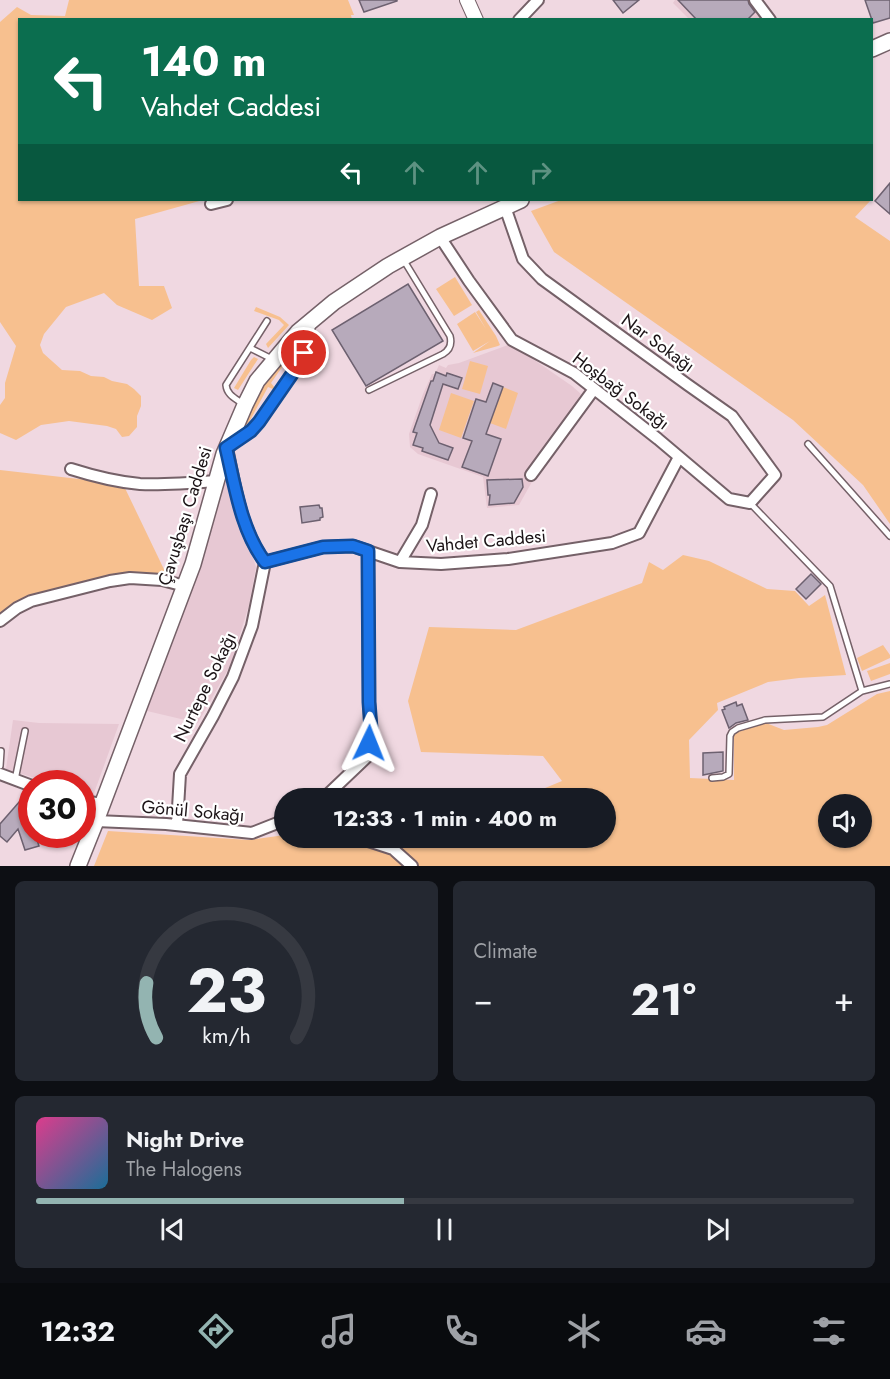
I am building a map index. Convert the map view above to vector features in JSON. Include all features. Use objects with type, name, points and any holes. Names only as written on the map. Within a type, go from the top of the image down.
[{"type":"main road","points":[[873,49],[890,41]]},
{"type":"main road","name":"Çavuşbaşı Caddesi","points":[[96,821],[193,564],[226,448],[257,381],[298,332],[334,302],[388,266],[440,237],[519,201]]},
{"type":"main road","name":"Çavuşbaşı Caddesi","points":[[78,866],[85,848]]},
{"type":"street","points":[[467,0],[475,18]]},
{"type":"street","points":[[521,18],[538,0]]},
{"type":"street","points":[[755,0],[768,18]]},
{"type":"street","points":[[211,204],[222,201]]},
{"type":"street","name":"Nar Sokağı","points":[[506,207],[523,260],[542,279],[732,416],[775,475],[750,503]]},
{"type":"street","name":"Hoşbağ Sokağı","points":[[440,237],[512,340],[574,374],[729,499],[750,503]]},
{"type":"street","points":[[531,475],[594,389]]},
{"type":"street","points":[[226,448],[239,504],[255,549],[265,562]]},
{"type":"street","name":"Vahdet Caddesi","points":[[265,562],[323,547],[353,546],[400,562],[441,564],[508,559],[612,543],[639,532],[679,457]]},
{"type":"street","points":[[71,469],[138,484],[216,481]]},
{"type":"street","points":[[400,562],[422,525],[430,494]]},
{"type":"street","points":[[335,788],[367,758],[371,729],[368,551]]},
{"type":"street","name":"Nurtepe Sokağı","points":[[177,825],[180,774],[232,677],[252,626],[265,562]]},
{"type":"street","points":[[0,621],[31,601],[110,581],[162,580],[185,586]]},
{"type":"street","points":[[0,774],[18,781]]},
{"type":"street","points":[[96,803],[103,804]]},
{"type":"street","name":"Gönül Sokağı","points":[[96,821],[252,832],[274,824]]},
{"type":"street","points":[[390,848],[412,866]]},
{"type":"lane","points":[[369,390],[447,352],[450,345],[450,336],[402,258]]},
{"type":"lane","points":[[226,448],[251,431],[293,374],[304,353],[315,318]]},
{"type":"lane","points":[[245,405],[230,395],[226,385],[267,321]]},
{"type":"lane","points":[[250,348],[274,360]]},
{"type":"lane","points":[[808,444],[890,536]]},
{"type":"lane","points":[[750,503],[830,586],[862,691]]},
{"type":"lane","points":[[712,778],[729,774],[730,736],[738,728],[765,720],[823,717],[862,691],[890,684]]},
{"type":"lane","points":[[15,780],[25,731]]},
{"type":"lane","points":[[0,766],[2,751]]},
{"type":"shaded area","points":[[69,0],[348,0],[354,15],[351,15],[352,18],[18,18],[18,201],[199,201],[135,219],[139,286],[164,286],[172,308],[152,320],[117,305],[104,293],[66,307],[44,334],[40,345],[43,353],[62,370],[80,371],[91,376],[104,377],[127,384],[134,389],[141,396],[137,427],[129,436],[122,437],[116,429],[107,426],[69,421],[41,425],[16,440],[0,433],[0,405],[5,398],[5,383],[16,346],[0,322],[0,22],[17,7],[31,15],[65,16]]},
{"type":"shaded area","points":[[675,0],[751,0],[766,18],[688,18],[673,3]]},
{"type":"shaded area","points":[[558,201],[870,201],[855,217],[890,241],[890,524],[863,485],[793,420],[554,252],[531,211]]},
{"type":"shaded area","points":[[455,277],[472,305],[454,316],[436,289]]},
{"type":"shaded area","points":[[256,307],[280,317],[289,325],[268,348],[266,344],[284,325],[279,320],[254,311]]},
{"type":"shaded area","points":[[479,310],[500,345],[473,353],[490,341],[473,351],[457,324],[475,312],[486,329],[476,312]]},
{"type":"shaded area","points":[[511,344],[581,394],[519,505],[487,508],[483,477],[418,454],[410,447],[409,434],[423,394],[439,365],[446,368],[448,365]]},
{"type":"shaded area","points":[[291,348],[297,350],[296,354],[291,362],[287,360],[271,383],[275,388],[268,387],[247,426],[244,424],[262,389]]},
{"type":"shaded area","points":[[254,357],[258,359],[238,390],[234,388],[251,360]]},
{"type":"shaded area","points":[[470,361],[488,366],[480,394],[462,389]]},
{"type":"shaded area","points":[[503,387],[518,393],[506,429],[490,423]]},
{"type":"shaded area","points":[[451,393],[474,401],[461,438],[439,430]]},
{"type":"shaded area","points":[[0,470],[123,484],[172,586],[131,583],[64,597],[22,610],[0,625]]},
{"type":"shaded area","points":[[226,476],[256,567],[249,605],[231,664],[198,723],[147,711]]},
{"type":"shaded area","points":[[683,555],[709,561],[767,589],[795,591],[809,606],[825,595],[846,675],[768,682],[717,703],[718,710],[689,740],[690,778],[734,780],[734,733],[766,723],[784,730],[827,725],[877,694],[890,691],[890,866],[94,866],[108,831],[249,840],[274,837],[274,848],[616,848],[616,788],[545,788],[562,781],[543,756],[421,752],[408,701],[429,627],[516,630],[642,583],[649,562],[663,570]]},
{"type":"shaded area","points":[[883,645],[890,658],[862,671],[857,658]]},
{"type":"shaded area","points":[[890,663],[890,674],[871,681],[867,671]]},
{"type":"shaded area","points":[[13,720],[39,723],[119,724],[96,788],[96,770],[18,770],[18,773],[6,769]]},
{"type":"building","points":[[359,0],[397,0],[397,1],[364,12]]},
{"type":"building","points":[[613,0],[639,0],[623,13]]},
{"type":"building","points":[[678,0],[748,0],[755,12],[749,18],[695,18]]},
{"type":"building","points":[[865,0],[890,0],[890,18],[873,23]]},
{"type":"building","points":[[890,183],[890,214],[875,201]]},
{"type":"building","points":[[408,284],[443,341],[366,386],[332,330]]},
{"type":"building","points":[[436,372],[462,378],[458,389],[443,384],[430,425],[439,443],[453,448],[448,460],[422,451],[423,448],[413,445],[417,433],[413,432]]},
{"type":"building","points":[[493,383],[503,387],[486,434],[501,439],[488,476],[462,467],[472,441],[463,438],[476,399],[486,402]]},
{"type":"building","points":[[522,479],[523,487],[514,503],[489,505],[487,480]]},
{"type":"building","points":[[319,505],[322,508],[323,517],[320,520],[302,523],[300,507]]},
{"type":"building","points":[[811,574],[821,584],[806,599],[796,589]]},
{"type":"building","points":[[736,702],[737,706],[742,704],[748,720],[736,723],[729,728],[722,710]]},
{"type":"building","points":[[723,752],[723,771],[703,775],[703,753]]},
{"type":"building","points":[[18,803],[18,829],[7,842],[0,836],[0,824]]},
{"type":"route","points":[[304,353],[299,364],[259,422],[251,431],[226,448],[239,504],[255,549],[265,562],[323,547],[353,546],[368,551],[371,729],[369,743]]}]
